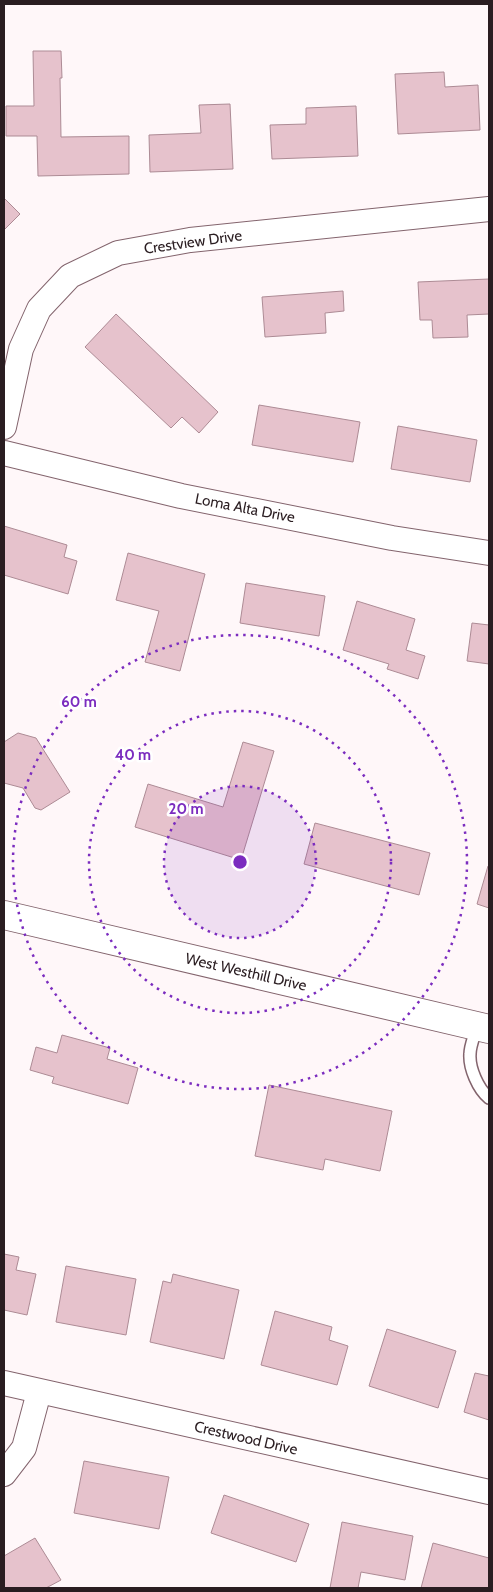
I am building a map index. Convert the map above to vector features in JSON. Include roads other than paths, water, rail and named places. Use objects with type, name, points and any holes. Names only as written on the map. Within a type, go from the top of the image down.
[{"type":"street","name":"Crestview Drive","points":[[4,427],[20,349],[39,309],[70,276],[118,253],[190,240],[489,209]]},
{"type":"street","name":"Loma Alta Drive","points":[[4,453],[191,498],[392,538],[489,553]]},
{"type":"street","name":"West Westhill Drive","points":[[4,915],[483,1028]]},
{"type":"street","name":"Crestwood Drive","points":[[4,1383],[489,1492]]},
{"type":"street","points":[[4,1474],[24,1448],[39,1392]]},
{"type":"lane","points":[[483,1028],[470,1055],[473,1073],[484,1094],[489,1098]]}]
